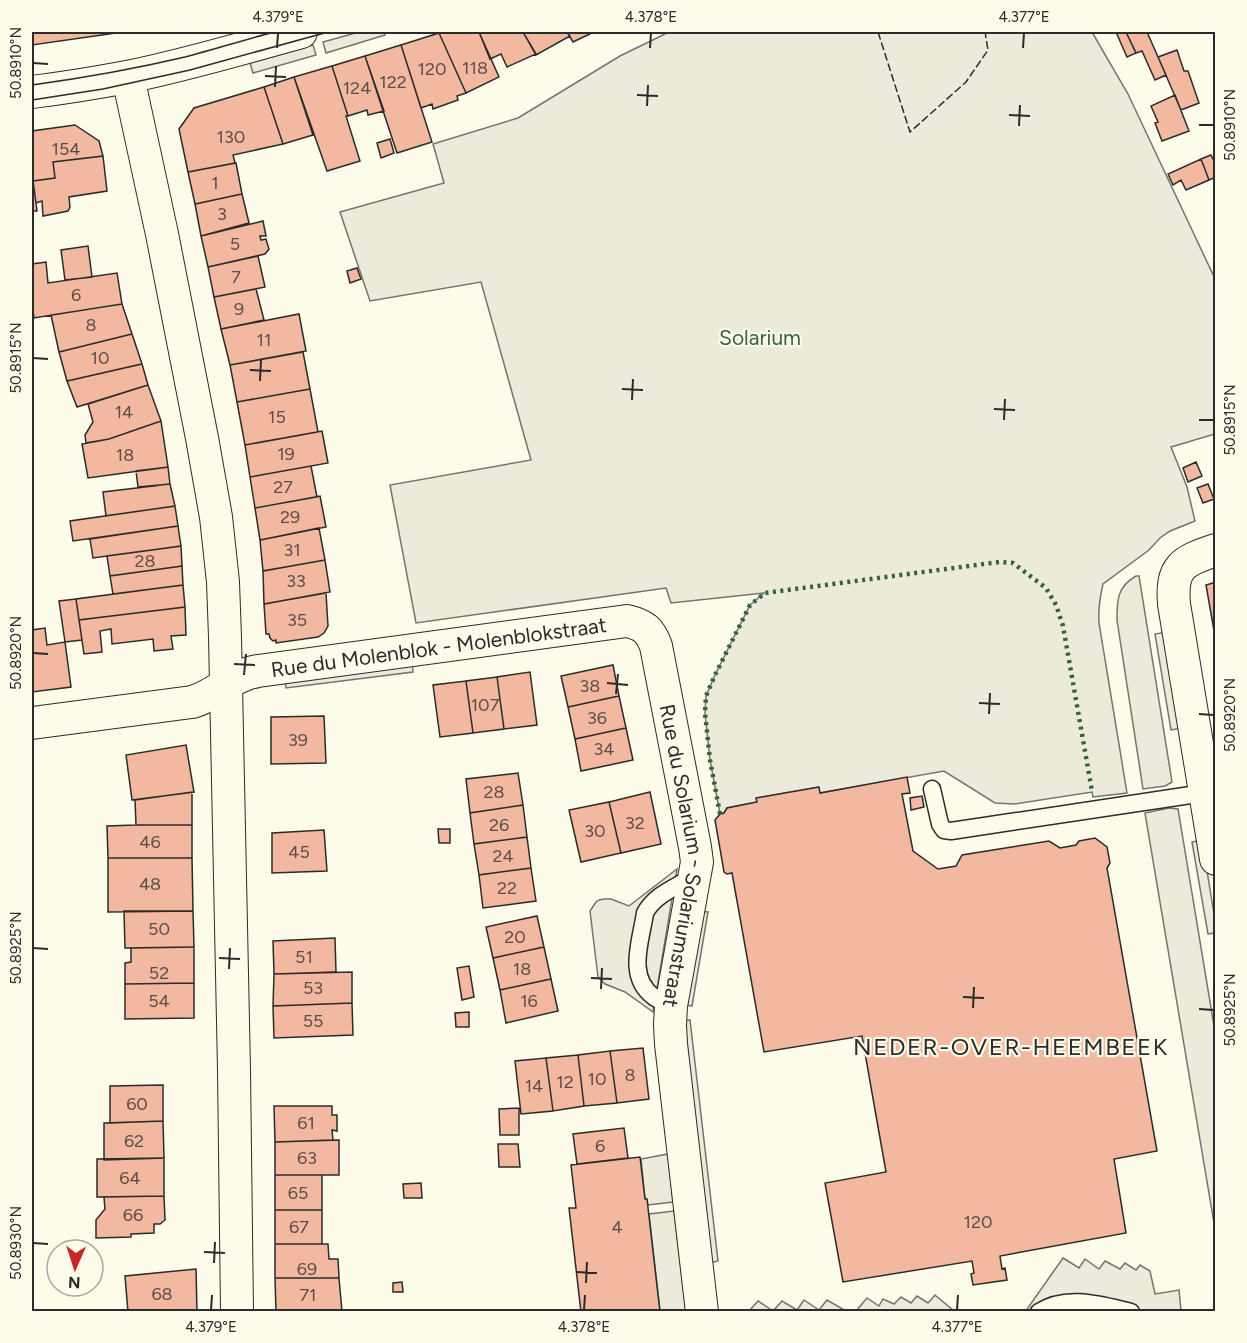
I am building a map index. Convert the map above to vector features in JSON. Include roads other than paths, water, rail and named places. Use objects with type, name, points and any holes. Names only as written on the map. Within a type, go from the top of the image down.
[{"type":"street","points":[[32,92],[128,77],[188,63],[268,36],[301,32]]},
{"type":"street","points":[[128,77],[202,438],[216,517],[223,582],[237,1311]]},
{"type":"street","points":[[1215,550],[1188,561],[1180,567],[1173,587],[1215,859]]},
{"type":"street","name":"Rue du Molenblok - Molenblokstraat","points":[[32,723],[192,702],[203,699],[244,674],[258,671],[627,621],[637,624]]},
{"type":"street","name":"Rue du Solarium - Solariumstraat","points":[[637,624],[653,636],[656,646],[695,847],[694,876],[671,1006],[670,1044],[702,1311]]},
{"type":"lane","points":[[932,789],[940,824],[944,830],[951,831],[1204,793]]},
{"type":"lane","points":[[671,1006],[645,989],[636,967],[645,913],[656,899],[694,876]]},
{"type":"lane","points":[[1039,1311],[1048,1306],[1080,1302],[1131,1311]]},
{"type":"tram line","points":[[32,85],[166,61],[274,32]]},
{"type":"tram line","points":[[32,100],[103,89],[190,70],[328,32]]},
{"type":"district","name":"NEDER-OVER-HEEMBEEK","points":[[1011,1046]]},
{"type":"park label","name":"Solarium","points":[[760,337]]}]
